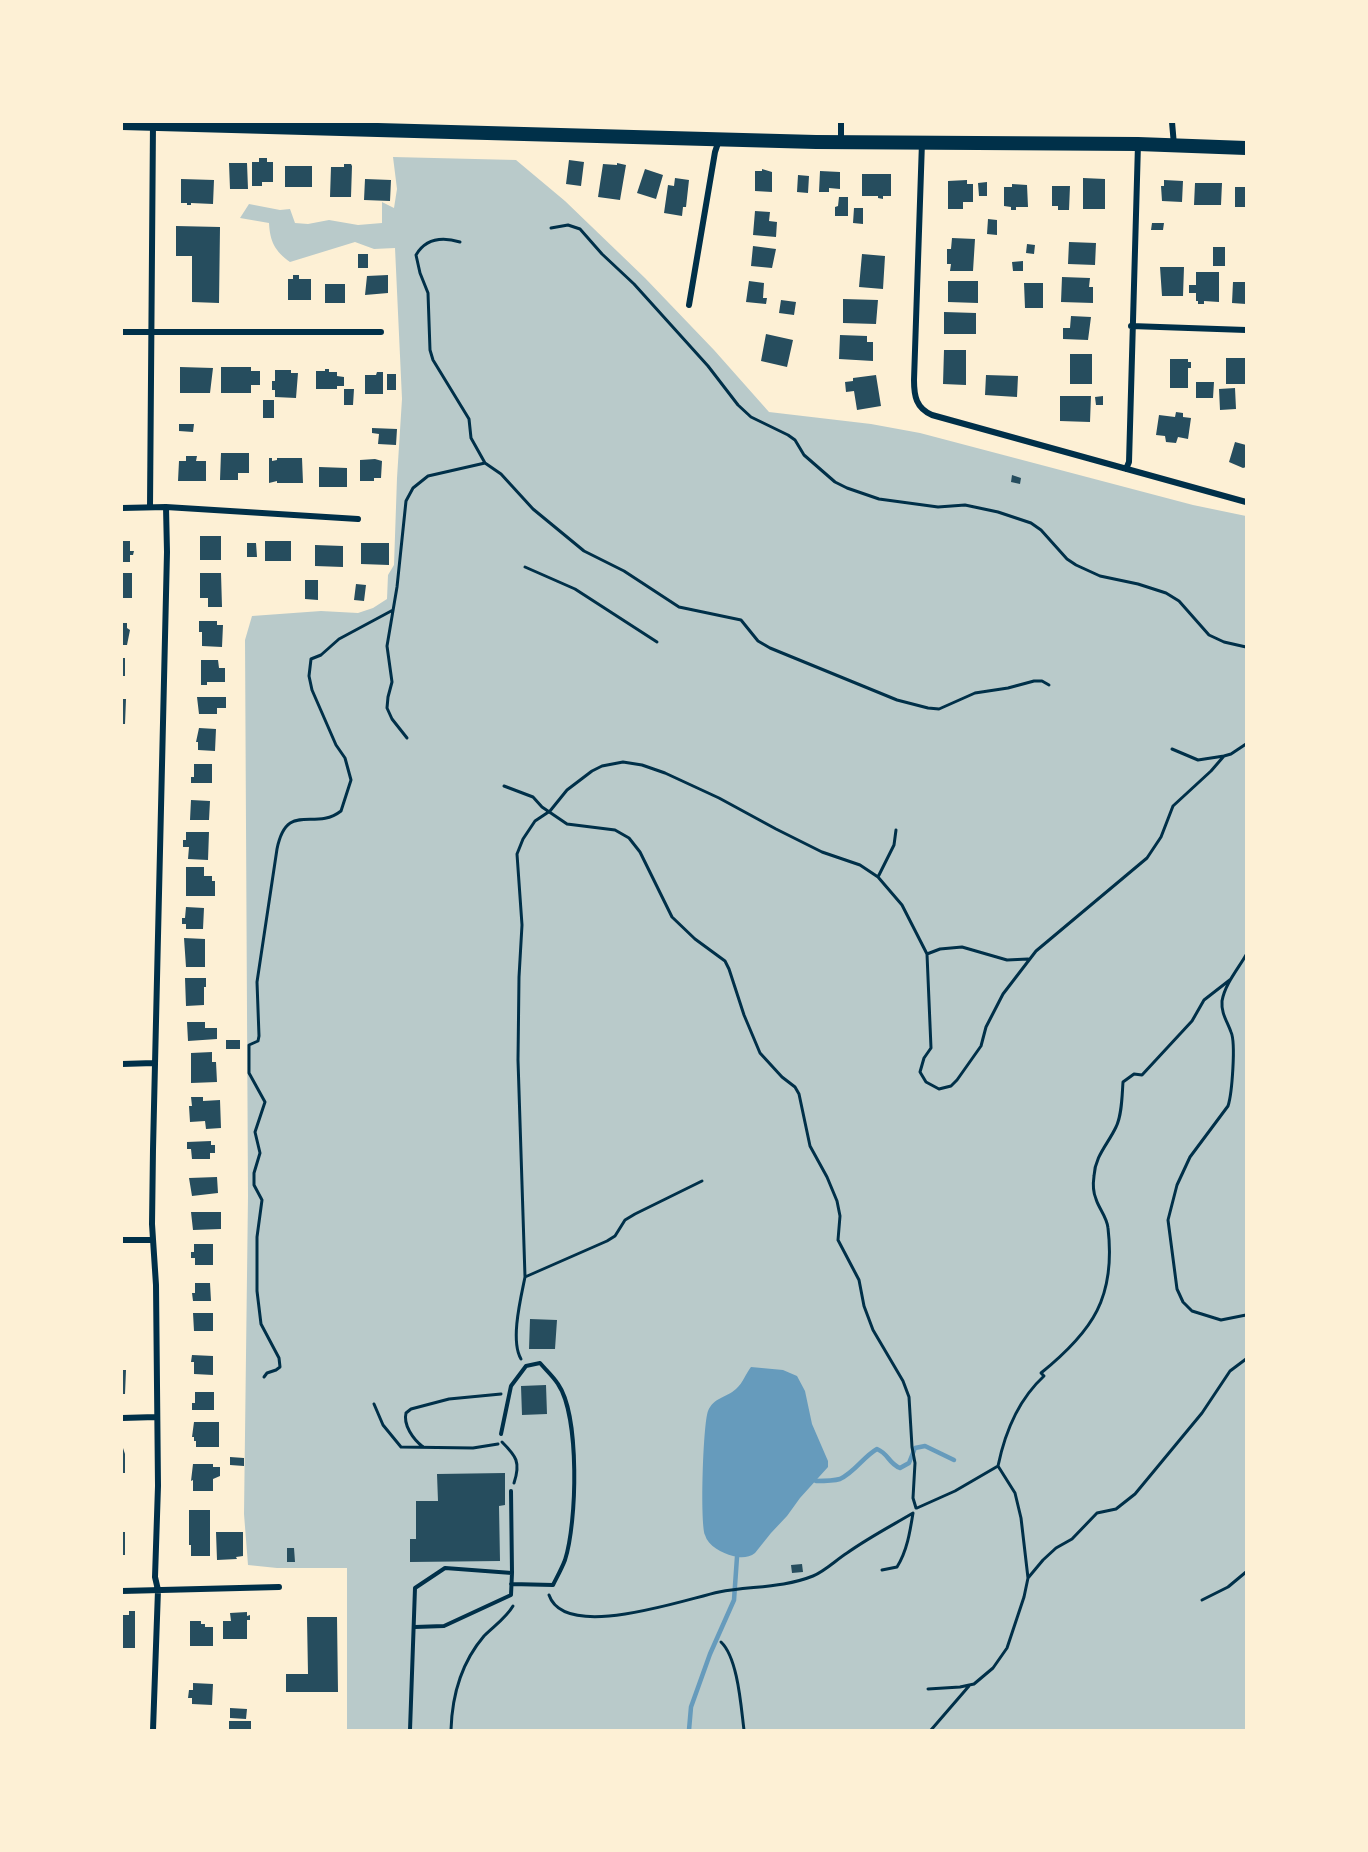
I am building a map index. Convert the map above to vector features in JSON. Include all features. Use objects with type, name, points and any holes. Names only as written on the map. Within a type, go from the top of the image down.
[{"type":"main road","points":[[122,123],[153,122],[719,139],[1137,144],[1246,148]]},
{"type":"street","points":[[150,507],[153,122]]},
{"type":"street","points":[[841,122],[841,141]]},
{"type":"street","points":[[1172,122],[1174,146]]},
{"type":"street","points":[[689,305],[719,139]]},
{"type":"street","points":[[922,142],[914,380],[915,399],[920,408],[932,415],[1246,502]]},
{"type":"street","points":[[1126,469],[1137,144]]},
{"type":"street","points":[[1131,326],[1246,330]]},
{"type":"street","points":[[122,333],[381,332]]},
{"type":"street","points":[[153,1731],[158,1590],[155,1577],[158,1486],[156,1285],[153,1240],[154,1063],[167,552],[166,507]]},
{"type":"street","points":[[122,508],[166,507],[358,519]]},
{"type":"street","points":[[122,1064],[154,1063]]},
{"type":"street","points":[[122,1240],[153,1240]]},
{"type":"street","points":[[122,1419],[156,1417]]},
{"type":"street","points":[[122,1591],[279,1587]]},
{"type":"lane","points":[[501,1434],[511,1386],[525,1366],[540,1363],[559,1385],[570,1419],[574,1475],[572,1519],[565,1560],[553,1585],[513,1584]]},
{"type":"lane","points":[[415,1627],[444,1626],[511,1595],[513,1584],[512,1491]]},
{"type":"lane","points":[[410,1731],[415,1588],[445,1568],[512,1573]]},
{"type":"path","points":[[551,228],[567,225],[580,229],[708,366],[738,405],[751,417],[795,440],[804,455],[834,482],[879,499],[938,507],[965,504],[998,512],[1031,524],[1041,530],[1067,560],[1100,576],[1166,593],[1179,601],[1209,635],[1224,642],[1246,647]]},
{"type":"path","points":[[460,242],[443,238],[435,240],[420,247],[416,255],[428,293],[430,350],[433,360],[468,419],[471,438],[485,463],[501,474],[533,509],[577,547],[624,571],[672,604],[715,616],[741,620],[758,641],[770,648],[897,700],[939,709],[975,693],[1034,681],[1042,681],[1049,685]]},
{"type":"path","points":[[407,738],[387,708],[392,682],[387,646],[406,501],[413,488],[428,476],[485,463]]},
{"type":"path","points":[[525,567],[575,589],[657,642]]},
{"type":"path","points":[[264,1377],[267,1372],[280,1367],[279,1358],[261,1324],[257,1291],[257,1237],[262,1200],[254,1185],[260,1152],[255,1132],[265,1102],[249,1073],[249,1045],[258,1041],[259,1036],[257,982],[277,849],[283,829],[294,820],[330,818],[341,811],[351,780],[345,758],[336,745],[312,690],[309,676],[311,659],[321,655],[339,639],[393,610]]},
{"type":"path","points":[[1172,749],[1198,760],[1231,754],[1246,744]]},
{"type":"path","points":[[525,1366],[518,1354],[517,1322],[525,1277],[518,1060],[522,925],[517,854],[523,839],[535,821],[550,811],[567,790],[584,775],[602,766],[630,762],[665,772],[822,852],[860,865],[879,877],[903,905],[927,954],[931,1048],[924,1058],[920,1072],[926,1082],[939,1089],[951,1086],[957,1080],[981,1046],[986,1027],[1003,994],[1030,958],[1147,858],[1161,837],[1173,806],[1224,756]]},
{"type":"path","points":[[504,786],[533,797],[542,807],[567,824],[615,830],[629,838],[640,852],[672,917],[695,939],[719,956],[729,969],[744,1015],[760,1053],[799,1094],[810,1146],[833,1188],[837,1201],[840,1216],[838,1240],[859,1280],[864,1306],[873,1330],[903,1381],[909,1397],[915,1463],[913,1498],[916,1508]]},
{"type":"path","points":[[879,877],[894,846],[896,830]]},
{"type":"path","points":[[927,954],[940,949],[962,947],[1007,960],[1030,958]]},
{"type":"path","points":[[1246,955],[1222,999],[1222,1012],[1232,1033],[1230,1101],[1190,1157],[1177,1185],[1168,1221],[1177,1289],[1184,1302],[1192,1311],[1221,1320],[1246,1315]]},
{"type":"path","points":[[882,1570],[897,1567],[899,1564],[906,1549],[916,1508],[955,1491],[998,1466],[1009,1427],[1035,1384],[1044,1376],[1041,1372],[1062,1356],[1083,1332],[1106,1293],[1109,1267],[1108,1226],[1096,1199],[1094,1176],[1095,1164],[1118,1125],[1123,1082],[1134,1074],[1142,1075],[1156,1057],[1192,1021],[1204,1000],[1231,979]]},
{"type":"path","points":[[525,1277],[607,1241],[615,1236],[625,1220],[702,1181]]},
{"type":"path","points":[[1028,1578],[1043,1560],[1056,1548],[1072,1539],[1097,1514],[1116,1509],[1135,1494],[1202,1413],[1230,1371],[1246,1359]]},
{"type":"path","points":[[424,1448],[415,1439],[406,1423],[406,1413],[411,1409],[449,1399],[510,1393]]},
{"type":"path","points":[[374,1404],[383,1425],[401,1447],[473,1448],[502,1442]]},
{"type":"path","points":[[501,1434],[502,1442],[516,1458],[516,1477],[512,1491]]},
{"type":"path","points":[[931,1731],[969,1686],[985,1677],[1007,1648],[1024,1597],[1028,1578],[1021,1518],[1015,1493],[998,1466]]},
{"type":"path","points":[[546,1585],[550,1599],[556,1607],[566,1613],[590,1616],[642,1612],[719,1592],[779,1586],[816,1575],[848,1551],[913,1513]]},
{"type":"path","points":[[1202,1600],[1228,1587],[1246,1572]]},
{"type":"path","points":[[452,1731],[455,1696],[460,1676],[484,1636],[508,1613],[516,1599],[513,1584]]},
{"type":"path","points":[[721,1642],[727,1648],[732,1664],[744,1731]]},
{"type":"path","points":[[928,1689],[969,1686]]},
{"type":"shaded area","points":[[393,157],[516,160],[565,201],[645,278],[769,412],[871,424],[920,433],[1193,505],[1246,516],[1246,1730],[347,1730],[347,1568],[277,1568],[248,1565],[244,1514],[248,1196],[245,640],[252,616],[321,611],[358,613],[373,608],[387,599],[388,575],[394,565],[402,399],[395,248],[374,249],[355,242],[290,262],[274,246],[269,223],[240,218],[249,204],[280,210],[290,209],[295,223],[308,224],[329,220],[358,225],[382,223],[382,202],[394,208],[397,189]]},
{"type":"water","points":[[751,1367],[783,1370],[797,1376],[805,1391],[812,1424],[828,1461],[828,1467],[755,1553],[750,1556],[736,1557],[709,1543],[703,1526],[702,1493],[706,1419],[711,1406],[736,1389]]},
{"type":"building","points":[[259,158],[267,158],[267,162],[273,162],[273,182],[262,182],[262,186],[252,186],[252,162],[259,162]]},
{"type":"building","points":[[569,160],[584,162],[581,186],[566,184]]},
{"type":"building","points":[[229,163],[247,163],[248,189],[230,189]]},
{"type":"building","points":[[617,163],[626,165],[620,200],[598,197],[603,164],[617,165]]},
{"type":"building","points":[[344,164],[352,166],[351,197],[330,197],[331,167],[344,167]]},
{"type":"building","points":[[285,166],[312,166],[312,187],[285,187]]},
{"type":"building","points":[[645,169],[663,175],[656,199],[637,193]]},
{"type":"building","points":[[762,169],[772,172],[772,192],[755,191],[755,171],[762,171]]},
{"type":"building","points":[[820,171],[840,172],[840,189],[829,188],[829,192],[819,192]]},
{"type":"building","points":[[862,174],[891,174],[891,196],[883,196],[883,199],[878,196],[862,196]]},
{"type":"building","points":[[798,175],[809,176],[808,193],[797,192]]},
{"type":"building","points":[[675,178],[689,180],[686,207],[683,207],[682,216],[664,213],[668,185],[674,186]]},
{"type":"building","points":[[1083,178],[1105,179],[1105,209],[1083,209]]},
{"type":"building","points":[[181,179],[214,180],[213,204],[191,203],[187,205],[187,203],[181,203]]},
{"type":"building","points":[[365,179],[391,180],[390,201],[364,200]]},
{"type":"building","points":[[967,180],[967,184],[973,184],[973,202],[963,202],[963,209],[948,209],[948,181]]},
{"type":"building","points":[[1164,180],[1183,181],[1182,202],[1162,201],[1161,186],[1164,186]]},
{"type":"building","points":[[987,182],[987,196],[979,196],[978,183]]},
{"type":"building","points":[[1195,183],[1222,183],[1221,205],[1194,205]]},
{"type":"building","points":[[1012,184],[1027,185],[1028,207],[1016,207],[1016,210],[1011,210],[1011,207],[1004,206],[1004,187],[1012,187]]},
{"type":"building","points":[[1052,186],[1070,186],[1069,210],[1058,210],[1058,206],[1052,206]]},
{"type":"building","points":[[1235,187],[1246,187],[1246,207],[1235,207]]},
{"type":"building","points":[[839,197],[848,197],[848,216],[835,216],[835,207],[838,206]]},
{"type":"building","points":[[854,208],[863,208],[863,224],[853,223]]},
{"type":"building","points":[[755,211],[770,212],[769,221],[777,222],[776,237],[753,235]]},
{"type":"building","points":[[988,219],[997,220],[997,235],[987,234]]},
{"type":"building","points":[[1152,223],[1164,223],[1163,230],[1151,230]]},
{"type":"building","points":[[176,226],[220,227],[219,303],[192,302],[192,256],[176,256]]},
{"type":"building","points":[[952,238],[975,239],[973,271],[950,271],[951,264],[947,264],[947,249],[951,249]]},
{"type":"building","points":[[1069,242],[1096,243],[1095,265],[1068,264]]},
{"type":"building","points":[[1027,244],[1035,245],[1034,254],[1026,253]]},
{"type":"building","points":[[753,246],[776,249],[772,268],[751,266]]},
{"type":"building","points":[[1213,247],[1225,247],[1225,266],[1213,266]]},
{"type":"building","points":[[358,254],[368,254],[368,268],[358,268]]},
{"type":"building","points":[[862,254],[885,256],[883,289],[859,287]]},
{"type":"building","points":[[1023,261],[1023,271],[1013,271],[1012,262]]},
{"type":"building","points":[[1160,267],[1184,267],[1183,296],[1162,296]]},
{"type":"building","points":[[1196,272],[1219,272],[1219,302],[1204,301],[1204,304],[1198,304],[1196,293],[1189,293],[1189,285],[1196,285]]},
{"type":"building","points":[[293,275],[299,275],[299,279],[311,279],[311,300],[288,300],[288,279],[293,279]]},
{"type":"building","points":[[388,275],[388,293],[365,295],[367,276]]},
{"type":"building","points":[[1062,277],[1090,278],[1089,287],[1093,287],[1093,303],[1061,302]]},
{"type":"building","points":[[749,281],[764,283],[763,298],[767,298],[766,304],[746,302]]},
{"type":"building","points":[[948,281],[978,281],[978,303],[948,302]]},
{"type":"building","points":[[1233,282],[1246,282],[1246,304],[1232,303]]},
{"type":"building","points":[[1024,283],[1043,283],[1043,308],[1025,308]]},
{"type":"building","points":[[325,284],[345,284],[345,303],[325,303]]},
{"type":"building","points":[[843,299],[878,300],[876,324],[843,323]]},
{"type":"building","points":[[781,300],[796,302],[794,315],[779,313]]},
{"type":"building","points":[[944,312],[976,313],[976,334],[944,334]]},
{"type":"building","points":[[1071,316],[1091,317],[1088,340],[1063,339],[1063,328],[1070,328]]},
{"type":"building","points":[[766,334],[793,340],[787,367],[761,361]]},
{"type":"building","points":[[840,335],[867,336],[867,342],[873,342],[873,361],[839,359]]},
{"type":"building","points":[[944,350],[966,350],[966,385],[943,384]]},
{"type":"building","points":[[1070,354],[1092,354],[1092,384],[1070,384]]},
{"type":"building","points":[[1226,358],[1246,358],[1246,384],[1226,384]]},
{"type":"building","points":[[1170,359],[1188,359],[1188,362],[1191,362],[1191,368],[1188,368],[1188,388],[1170,388]]},
{"type":"building","points":[[180,367],[213,368],[210,393],[180,393]]},
{"type":"building","points":[[221,367],[251,367],[251,371],[260,371],[260,385],[251,385],[251,393],[221,393]]},
{"type":"building","points":[[329,369],[329,372],[337,372],[337,376],[344,377],[344,386],[337,386],[337,389],[316,389],[316,371],[325,371]]},
{"type":"building","points":[[275,370],[291,370],[291,373],[298,373],[296,398],[275,397],[272,381],[275,381]]},
{"type":"building","points":[[377,372],[383,372],[383,394],[365,394],[365,375],[376,375]]},
{"type":"building","points":[[387,374],[396,374],[396,390],[387,390]]},
{"type":"building","points":[[876,375],[881,406],[857,410],[854,391],[846,392],[845,382],[853,381],[853,378]]},
{"type":"building","points":[[986,375],[1018,376],[1017,397],[985,395]]},
{"type":"building","points":[[1196,382],[1214,382],[1213,398],[1196,398]]},
{"type":"building","points":[[1235,388],[1236,409],[1220,410],[1219,389]]},
{"type":"building","points":[[344,389],[354,389],[353,405],[344,405]]},
{"type":"building","points":[[1060,396],[1091,396],[1090,422],[1060,421]]},
{"type":"building","points":[[1103,396],[1103,405],[1096,405],[1095,397]]},
{"type":"building","points":[[263,400],[274,400],[274,418],[263,418]]},
{"type":"building","points":[[1176,412],[1183,413],[1183,417],[1191,418],[1188,439],[1178,437],[1176,443],[1166,442],[1165,436],[1156,435],[1159,415],[1175,417]]},
{"type":"building","points":[[179,424],[194,424],[193,432],[179,431]]},
{"type":"building","points":[[372,428],[397,429],[396,445],[378,444],[379,434],[372,433]]},
{"type":"building","points":[[1235,442],[1246,445],[1246,467],[1243,468],[1229,462]]},
{"type":"building","points":[[221,453],[249,453],[249,473],[238,473],[238,480],[220,480]]},
{"type":"building","points":[[186,456],[197,456],[196,461],[206,461],[206,481],[178,481],[179,461],[186,461]]},
{"type":"building","points":[[269,458],[272,458],[272,461],[277,458],[302,458],[303,483],[277,483],[277,481],[269,483]]},
{"type":"building","points":[[360,460],[382,461],[381,478],[374,478],[374,481],[360,481]]},
{"type":"building","points":[[319,467],[347,468],[347,487],[319,487]]},
{"type":"building","points":[[1012,475],[1021,478],[1020,484],[1011,482]]},
{"type":"building","points":[[200,536],[221,536],[221,560],[200,560]]},
{"type":"building","points":[[122,541],[130,541],[130,551],[134,551],[133,555],[130,555],[130,562],[122,562]]},
{"type":"building","points":[[265,541],[291,541],[291,561],[265,561]]},
{"type":"building","points":[[247,543],[256,543],[257,557],[247,557]]},
{"type":"building","points":[[361,543],[389,543],[389,565],[361,564]]},
{"type":"building","points":[[315,545],[343,546],[343,567],[315,566]]},
{"type":"building","points":[[122,573],[132,573],[132,598],[122,598]]},
{"type":"building","points":[[200,573],[221,573],[222,607],[208,607],[208,598],[200,598]]},
{"type":"building","points":[[305,580],[318,580],[318,600],[305,599]]},
{"type":"building","points":[[356,584],[366,585],[364,601],[354,600]]},
{"type":"building","points":[[199,621],[217,621],[217,625],[223,625],[222,647],[202,646]]},
{"type":"building","points":[[122,623],[127,623],[127,628],[130,630],[127,645],[122,645]]},
{"type":"building","points":[[122,658],[125,658],[125,676],[122,676]]},
{"type":"building","points":[[201,660],[218,660],[219,668],[225,668],[225,682],[207,682],[207,685],[201,685]]},
{"type":"building","points":[[197,697],[226,697],[226,708],[217,708],[217,714],[199,714]]},
{"type":"building","points":[[122,699],[126,699],[125,724],[122,724]]},
{"type":"building","points":[[199,728],[216,729],[215,751],[198,750],[198,742],[196,742]]},
{"type":"building","points":[[194,764],[212,764],[212,783],[191,783],[191,777],[194,777]]},
{"type":"building","points":[[191,800],[210,801],[209,820],[190,820]]},
{"type":"building","points":[[186,832],[209,832],[208,860],[188,859],[189,847],[183,847]]},
{"type":"building","points":[[186,867],[204,867],[204,876],[212,876],[212,881],[215,881],[215,896],[186,896]]},
{"type":"building","points":[[186,907],[204,908],[203,929],[186,929],[186,924],[182,924]]},
{"type":"building","points":[[184,938],[205,939],[205,967],[186,967]]},
{"type":"building","points":[[185,978],[206,978],[204,1005],[186,1006]]},
{"type":"building","points":[[187,1022],[205,1022],[205,1028],[217,1028],[217,1039],[188,1041]]},
{"type":"building","points":[[226,1040],[240,1040],[240,1049],[226,1049]]},
{"type":"building","points":[[212,1052],[212,1062],[216,1062],[217,1082],[191,1083],[191,1053]]},
{"type":"building","points":[[191,1097],[203,1097],[203,1101],[220,1100],[221,1128],[206,1129],[205,1121],[190,1122]]},
{"type":"building","points":[[211,1141],[211,1145],[215,1145],[215,1153],[210,1153],[210,1159],[192,1159],[191,1149],[187,1149],[187,1142]]},
{"type":"building","points":[[217,1177],[218,1193],[192,1196],[189,1178]]},
{"type":"building","points":[[191,1212],[221,1212],[221,1229],[193,1230]]},
{"type":"building","points":[[194,1244],[213,1244],[213,1265],[195,1265],[195,1258],[191,1258]]},
{"type":"building","points":[[195,1283],[210,1283],[211,1301],[193,1301],[192,1293],[195,1293]]},
{"type":"building","points":[[193,1313],[213,1313],[213,1331],[194,1331]]},
{"type":"building","points":[[530,1319],[557,1320],[555,1349],[529,1349]]},
{"type":"building","points":[[192,1355],[213,1356],[213,1375],[194,1374]]},
{"type":"building","points":[[122,1370],[126,1370],[125,1394],[122,1394]]},
{"type":"building","points":[[546,1385],[547,1414],[522,1415],[521,1386]]},
{"type":"building","points":[[195,1392],[214,1392],[214,1410],[192,1410],[192,1403],[195,1403]]},
{"type":"building","points":[[194,1422],[219,1422],[219,1447],[196,1447],[196,1441],[192,1437]]},
{"type":"building","points":[[122,1448],[125,1454],[125,1473],[122,1473]]},
{"type":"building","points":[[230,1457],[244,1458],[244,1466],[230,1465]]},
{"type":"building","points":[[193,1464],[213,1464],[213,1467],[220,1467],[220,1476],[213,1479],[213,1491],[193,1491],[193,1480],[191,1481]]},
{"type":"building","points":[[505,1473],[505,1505],[499,1506],[500,1561],[410,1562],[410,1539],[416,1539],[416,1501],[438,1501],[437,1474]]},
{"type":"building","points":[[189,1510],[210,1510],[210,1556],[191,1556]]},
{"type":"building","points":[[122,1532],[125,1532],[125,1555],[122,1555]]},
{"type":"building","points":[[216,1532],[243,1532],[243,1556],[236,1557],[237,1559],[217,1560]]},
{"type":"building","points":[[287,1548],[294,1548],[295,1562],[287,1562]]},
{"type":"building","points":[[802,1564],[803,1572],[792,1573],[791,1565]]},
{"type":"building","points":[[129,1611],[135,1611],[135,1648],[122,1648],[122,1615],[129,1615]]},
{"type":"building","points":[[247,1612],[250,1620],[247,1620],[247,1639],[223,1639],[223,1621],[231,1621],[230,1613]]},
{"type":"building","points":[[307,1617],[337,1617],[338,1692],[286,1692],[286,1674],[308,1674]]},
{"type":"building","points":[[190,1621],[201,1621],[205,1627],[213,1627],[213,1646],[190,1646]]},
{"type":"building","points":[[193,1683],[213,1684],[212,1705],[192,1704],[192,1698],[188,1698],[189,1690],[193,1690]]},
{"type":"building","points":[[230,1708],[247,1709],[246,1719],[230,1718]]},
{"type":"building","points":[[229,1721],[251,1721],[251,1730],[229,1730]]},
{"type":"waterway","points":[[816,1481],[840,1479],[877,1449],[900,1468],[909,1463],[915,1448],[925,1446],[954,1460]]},
{"type":"waterway","points":[[689,1730],[691,1707],[710,1654],[734,1600],[737,1557]]}]
